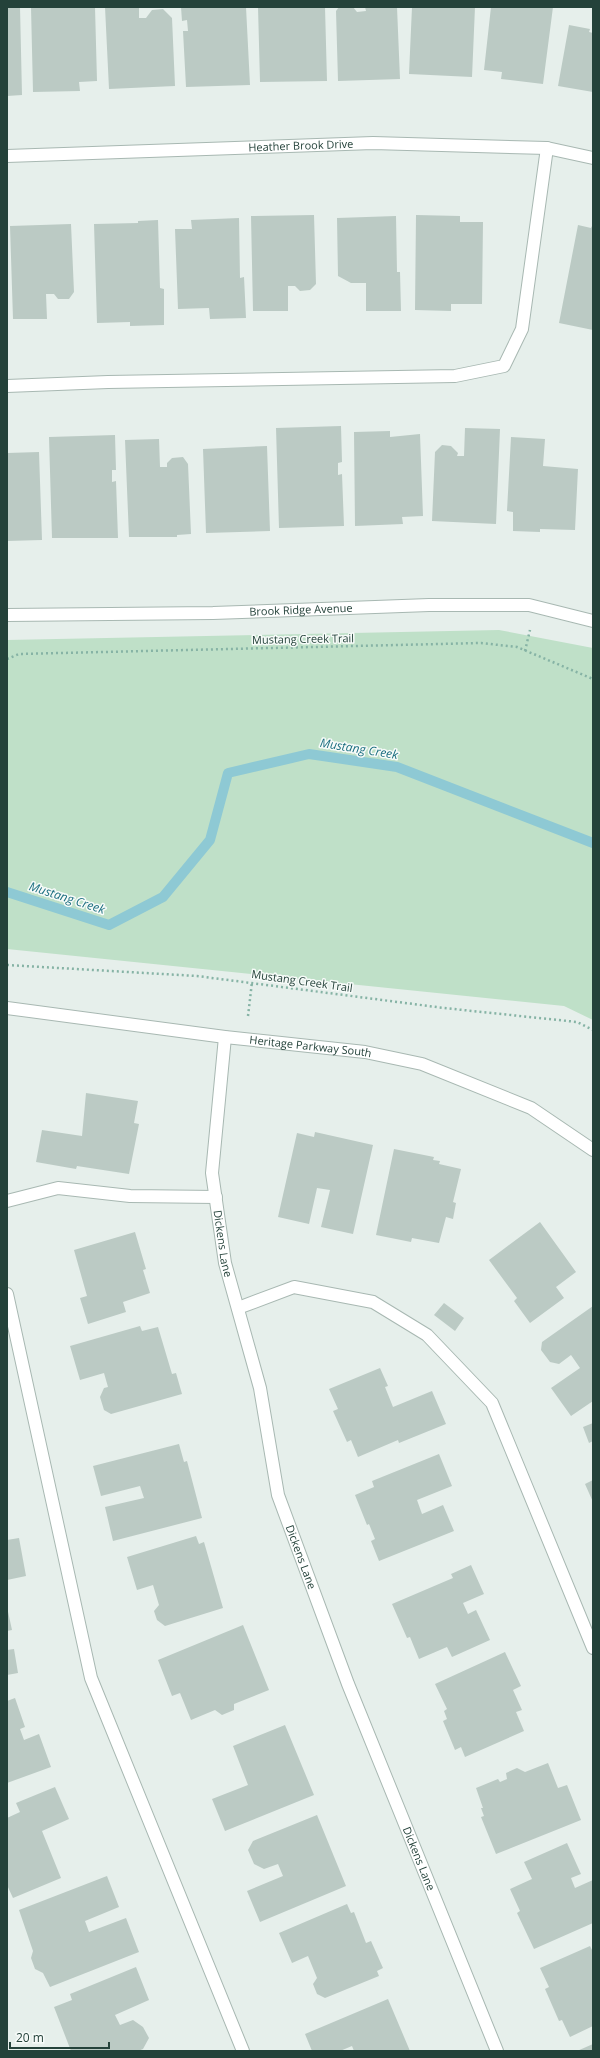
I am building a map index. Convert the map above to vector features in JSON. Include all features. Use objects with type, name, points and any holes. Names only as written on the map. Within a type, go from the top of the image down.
[{"type":"street","name":"Heather Brook Drive","points":[[7,156],[373,142],[547,148],[593,158]]},
{"type":"street","points":[[7,386],[116,382],[455,376],[504,366],[522,329],[547,148]]},
{"type":"street","name":"Brook Ridge Avenue","points":[[7,615],[214,613],[429,605],[529,605],[593,620]]},
{"type":"street","name":"Heritage Parkway South","points":[[7,1008],[225,1037],[365,1052],[422,1064],[531,1108],[593,1150]]},
{"type":"street","name":"Dickens Lane","points":[[225,1037],[212,1173],[225,1263],[260,1388],[278,1495],[348,1684],[497,2051]]},
{"type":"street","points":[[7,1201],[58,1188],[130,1196],[216,1197]]},
{"type":"street","points":[[238,1308],[294,1287],[373,1302],[427,1335],[492,1403],[593,1648]]},
{"type":"street","points":[[7,1294],[91,1678],[242,2051]]},
{"type":"path","name":"Mustang Creek Trail","points":[[7,659],[19,654],[481,643],[517,647],[593,679]]},
{"type":"path","name":"Mustang Creek Trail","points":[[7,965],[198,976],[444,1008],[577,1022],[593,1030]]},
{"type":"path","points":[[246,1039],[252,982]]},
{"type":"green space","points":[[499,630],[593,648],[593,1020],[564,1006],[7,949],[7,640]]},
{"type":"building","points":[[7,7],[20,7],[22,95],[7,96]]},
{"type":"building","points":[[31,7],[95,7],[97,81],[79,82],[80,91],[33,92]]},
{"type":"building","points":[[105,7],[139,7],[139,18],[146,18],[152,10],[163,9],[172,18],[175,86],[109,89]]},
{"type":"building","points":[[181,7],[246,7],[250,85],[186,87],[183,31],[188,31],[187,20],[182,21]]},
{"type":"building","points":[[258,7],[325,7],[327,81],[260,82]]},
{"type":"building","points":[[339,7],[353,7],[357,12],[366,11],[365,7],[397,7],[400,79],[338,81],[336,11]]},
{"type":"building","points":[[412,7],[475,7],[472,77],[409,74]]},
{"type":"building","points":[[491,7],[553,7],[543,84],[501,79],[502,72],[484,70]]},
{"type":"building","points":[[569,25],[590,29],[589,32],[593,33],[593,92],[558,86]]},
{"type":"building","points":[[314,215],[316,284],[310,290],[300,291],[295,286],[288,286],[288,311],[253,311],[251,216]]},
{"type":"building","points":[[416,215],[460,216],[460,222],[483,222],[482,304],[451,304],[451,311],[415,310]]},
{"type":"building","points":[[396,216],[397,272],[400,272],[401,311],[366,311],[366,283],[351,283],[338,276],[337,218]]},
{"type":"building","points":[[239,218],[240,278],[244,277],[246,318],[210,319],[209,308],[178,309],[175,229],[192,229],[191,220]]},
{"type":"building","points":[[158,220],[160,288],[164,289],[164,325],[130,326],[130,322],[97,323],[94,224],[138,223],[138,221]]},
{"type":"building","points":[[71,224],[74,292],[69,299],[58,299],[54,294],[46,294],[47,319],[13,319],[10,226]]},
{"type":"building","points":[[593,224],[593,330],[559,323],[578,225],[591,228]]},
{"type":"building","points":[[341,426],[342,462],[338,463],[338,475],[342,474],[344,526],[279,528],[276,428]]},
{"type":"building","points":[[465,428],[500,429],[496,524],[432,521],[435,452],[442,445],[451,446],[458,453],[457,456],[464,456]]},
{"type":"building","points":[[390,431],[390,437],[420,434],[423,516],[402,517],[403,524],[355,526],[354,432]]},
{"type":"building","points":[[115,435],[116,470],[112,470],[112,482],[116,481],[118,538],[52,538],[49,437]]},
{"type":"building","points":[[511,437],[545,439],[543,466],[578,469],[575,530],[540,529],[540,532],[513,531],[513,512],[507,511]]},
{"type":"building","points":[[159,439],[160,467],[167,467],[167,463],[172,458],[183,457],[188,464],[191,534],[177,535],[177,537],[129,537],[125,440]]},
{"type":"building","points":[[267,446],[270,531],[206,533],[203,449]]},
{"type":"building","points":[[39,452],[42,540],[7,541],[7,453]]},
{"type":"building","points":[[86,1093],[138,1101],[134,1123],[139,1124],[129,1174],[77,1166],[76,1169],[36,1162],[42,1130],[82,1136]]},
{"type":"building","points":[[315,1132],[373,1145],[353,1234],[321,1227],[330,1190],[317,1188],[309,1224],[278,1217],[297,1133],[314,1137]]},
{"type":"building","points":[[394,1149],[434,1157],[433,1160],[440,1161],[439,1164],[461,1169],[453,1202],[456,1203],[453,1219],[446,1217],[439,1243],[412,1238],[411,1242],[376,1235]]},
{"type":"building","points":[[540,1222],[576,1272],[556,1287],[564,1298],[530,1323],[514,1301],[517,1298],[489,1260]]},
{"type":"building","points":[[135,1232],[146,1269],[143,1270],[150,1293],[123,1302],[126,1312],[88,1324],[80,1298],[87,1296],[74,1250]]},
{"type":"building","points":[[444,1303],[464,1318],[455,1331],[434,1315]]},
{"type":"building","points":[[593,1306],[593,1401],[571,1416],[551,1388],[580,1368],[571,1355],[559,1364],[550,1362],[541,1350],[542,1342]]},
{"type":"building","points":[[140,1326],[142,1331],[158,1327],[172,1374],[176,1373],[182,1394],[111,1414],[104,1410],[100,1397],[104,1388],[108,1387],[104,1373],[80,1380],[70,1346]]},
{"type":"building","points":[[380,1368],[388,1386],[385,1387],[393,1407],[432,1391],[446,1424],[399,1443],[398,1440],[358,1457],[351,1440],[347,1442],[333,1411],[338,1409],[329,1389]]},
{"type":"building","points":[[593,1423],[593,1441],[589,1443],[583,1427]]},
{"type":"building","points":[[179,1444],[184,1462],[187,1461],[202,1518],[113,1541],[105,1507],[144,1498],[140,1486],[101,1496],[93,1466]]},
{"type":"building","points":[[439,1454],[452,1486],[417,1500],[422,1514],[443,1505],[454,1531],[379,1561],[371,1541],[375,1539],[369,1524],[367,1525],[355,1495],[374,1487],[372,1481]]},
{"type":"building","points":[[593,1480],[593,1502],[585,1484]]},
{"type":"building","points":[[196,1536],[199,1544],[204,1542],[223,1608],[165,1626],[157,1620],[154,1611],[159,1605],[153,1585],[137,1590],[127,1557]]},
{"type":"building","points":[[19,1538],[26,1576],[7,1580],[7,1540]]},
{"type":"building","points":[[471,1565],[484,1594],[463,1603],[468,1614],[476,1610],[490,1640],[452,1657],[447,1647],[419,1659],[410,1637],[407,1638],[392,1604],[453,1578],[451,1574]]},
{"type":"building","points":[[7,1607],[12,1630],[7,1631]]},
{"type":"building","points":[[243,1625],[269,1690],[234,1704],[234,1710],[222,1715],[215,1710],[191,1720],[180,1693],[172,1696],[158,1660]]},
{"type":"building","points":[[14,1649],[18,1673],[7,1675],[7,1650]]},
{"type":"building","points":[[505,1652],[521,1686],[513,1690],[522,1710],[516,1712],[524,1731],[465,1757],[461,1747],[455,1750],[443,1721],[447,1719],[444,1711],[447,1709],[435,1684]]},
{"type":"building","points":[[15,1698],[25,1727],[20,1729],[24,1740],[39,1734],[51,1767],[7,1783],[7,1701]]},
{"type":"building","points":[[285,1725],[314,1795],[225,1831],[212,1799],[248,1785],[233,1746]]},
{"type":"building","points":[[548,1763],[558,1788],[567,1785],[581,1820],[496,1854],[481,1817],[484,1816],[481,1808],[483,1808],[476,1788],[498,1779],[500,1782],[507,1779],[506,1773],[517,1768],[525,1772]]},
{"type":"building","points":[[55,1787],[69,1819],[42,1831],[61,1878],[13,1898],[7,1885],[7,1818],[20,1812],[16,1803]]},
{"type":"building","points":[[317,1815],[346,1886],[260,1922],[247,1891],[283,1876],[278,1864],[264,1869],[254,1864],[248,1850],[253,1841]]},
{"type":"building","points":[[567,1843],[581,1874],[571,1878],[575,1888],[593,1880],[593,1923],[534,1949],[517,1913],[520,1911],[510,1889],[532,1879],[524,1862]]},
{"type":"building","points":[[107,1876],[119,1907],[85,1921],[89,1932],[126,1918],[139,1952],[50,1987],[43,1973],[35,1969],[31,1958],[33,1951],[19,1910]]},
{"type":"building","points":[[347,1904],[351,1913],[354,1912],[366,1943],[371,1941],[383,1968],[377,1971],[379,1976],[325,1998],[317,1994],[313,1984],[317,1978],[308,1956],[292,1963],[279,1933]]},
{"type":"building","points":[[590,1946],[593,1952],[593,2026],[570,2037],[562,2020],[559,2021],[545,1989],[549,1987],[540,1968]]},
{"type":"building","points":[[136,1967],[149,2000],[115,2015],[120,2025],[133,2020],[143,2027],[149,2038],[143,2049],[138,2051],[71,2051],[54,2007],[72,2000],[70,1994]]},
{"type":"building","points":[[388,1999],[410,2051],[354,2051],[352,2046],[340,2051],[312,2051],[305,2034]]},
{"type":"building","points":[[593,2044],[593,2051],[577,2051]]},
{"type":"waterway","name":"Mustang Creek","points":[[7,892],[109,925],[163,897],[210,840],[228,773],[309,754],[397,767],[593,843]]}]
